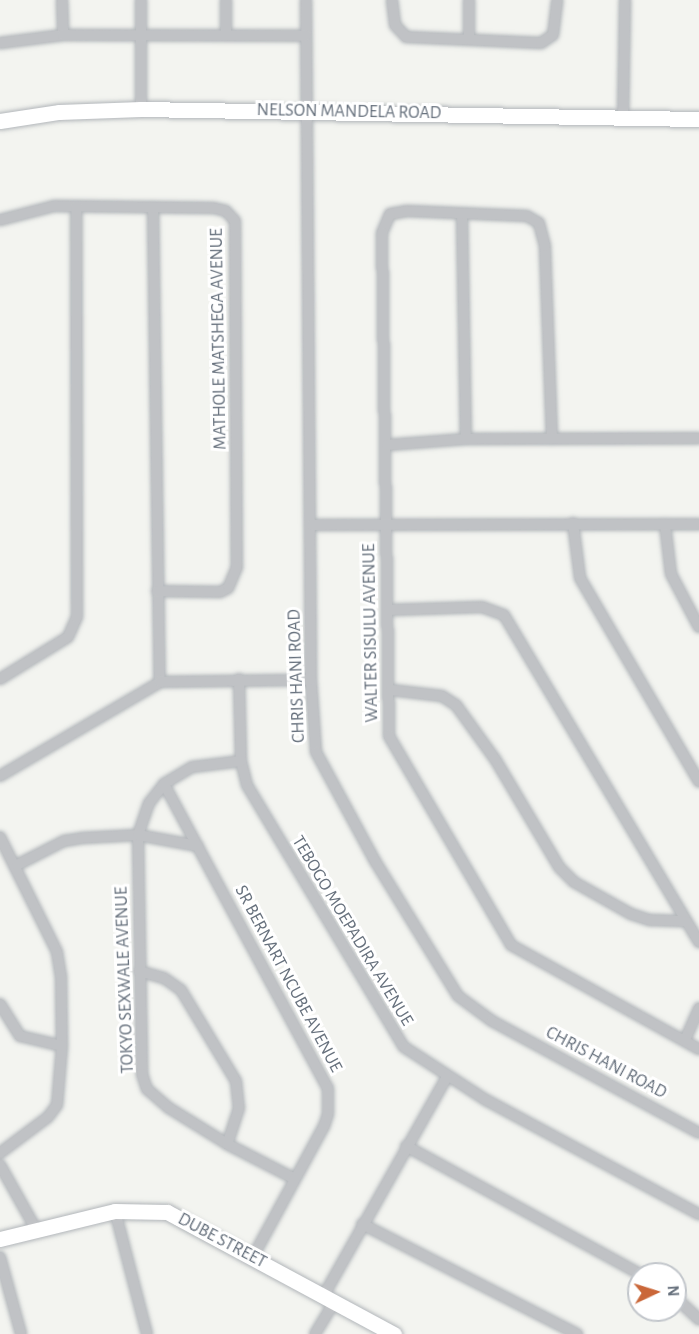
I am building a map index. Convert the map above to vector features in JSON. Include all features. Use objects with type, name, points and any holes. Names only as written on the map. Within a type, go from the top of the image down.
[{"type":"street","points":[[62,0],[63,34]]},
{"type":"street","points":[[141,0],[141,109]]},
{"type":"street","points":[[226,0],[226,34]]},
{"type":"street","name":"CHRIS HANI ROAD","points":[[306,0],[313,525],[311,680],[318,757],[375,861],[458,996],[492,1021],[699,1133]]},
{"type":"street","points":[[392,0],[394,25],[406,37],[540,43],[549,40],[555,27],[557,0]]},
{"type":"street","points":[[469,0],[469,39]]},
{"type":"street","points":[[623,117],[625,0]]},
{"type":"street","points":[[0,43],[63,34],[306,36]]},
{"type":"street","name":"NELSON MANDELA ROAD","points":[[0,121],[59,112],[141,109],[699,119]]},
{"type":"street","name":"MATHOLE MATSHEGA AVENUE","points":[[0,220],[44,207],[153,207],[226,211],[235,221],[237,567],[228,588],[220,592],[157,591]]},
{"type":"street","points":[[0,679],[68,637],[77,617],[76,207]]},
{"type":"street","points":[[153,207],[160,682]]},
{"type":"street","name":"WALTER SISULU AVENUE","points":[[462,215],[398,211],[386,218],[382,233],[387,445],[385,523],[391,690],[387,724],[396,750],[511,945],[699,1049]]},
{"type":"street","points":[[466,440],[462,215],[527,216],[539,223],[545,246],[552,439]]},
{"type":"street","points":[[387,445],[466,440],[699,438]]},
{"type":"street","points":[[313,525],[385,523],[699,524]]},
{"type":"street","points":[[573,523],[580,578],[699,782]]},
{"type":"street","points":[[665,524],[671,574],[699,627]]},
{"type":"street","points":[[389,610],[482,607],[504,615],[699,942]]},
{"type":"street","points":[[0,776],[160,682],[239,678],[311,680]]},
{"type":"street","name":"TEBOGO MOEPADIRA AVENUE","points":[[239,678],[241,761],[254,797],[390,1029],[410,1053],[447,1077],[699,1214]]},
{"type":"street","points":[[391,690],[442,696],[456,705],[495,759],[559,867],[574,882],[631,914],[650,920],[686,921]]},
{"type":"street","name":"TOKYO SEXWALE AVENUE","points":[[241,761],[192,767],[164,784],[149,803],[138,836],[141,1065],[147,1089],[227,1144],[295,1179]]},
{"type":"street","name":"SR BERNART NCUBE AVENUE","points":[[164,784],[328,1088],[328,1114],[253,1257]]},
{"type":"street","points":[[17,865],[64,841],[138,836],[198,846]]},
{"type":"street","points":[[0,837],[17,865],[57,952],[61,976],[62,1046],[57,1106],[48,1117],[0,1153]]},
{"type":"street","points":[[139,971],[164,978],[181,990],[236,1081],[239,1108],[227,1144]]},
{"type":"street","points":[[0,1004],[20,1036],[62,1046]]},
{"type":"street","points":[[684,1040],[699,1008]]},
{"type":"street","points":[[315,1334],[363,1224],[447,1077]]},
{"type":"street","points":[[406,1146],[627,1267]]},
{"type":"street","points":[[0,1165],[37,1231]]},
{"type":"street","points":[[115,1211],[147,1334]]},
{"type":"street","name":"DUBE STREET","points":[[0,1239],[115,1211],[167,1212],[394,1334]]},
{"type":"street","points":[[363,1224],[578,1334]]},
{"type":"street","points":[[0,1257],[21,1334]]},
{"type":"street","points":[[687,1308],[699,1319]]}]
